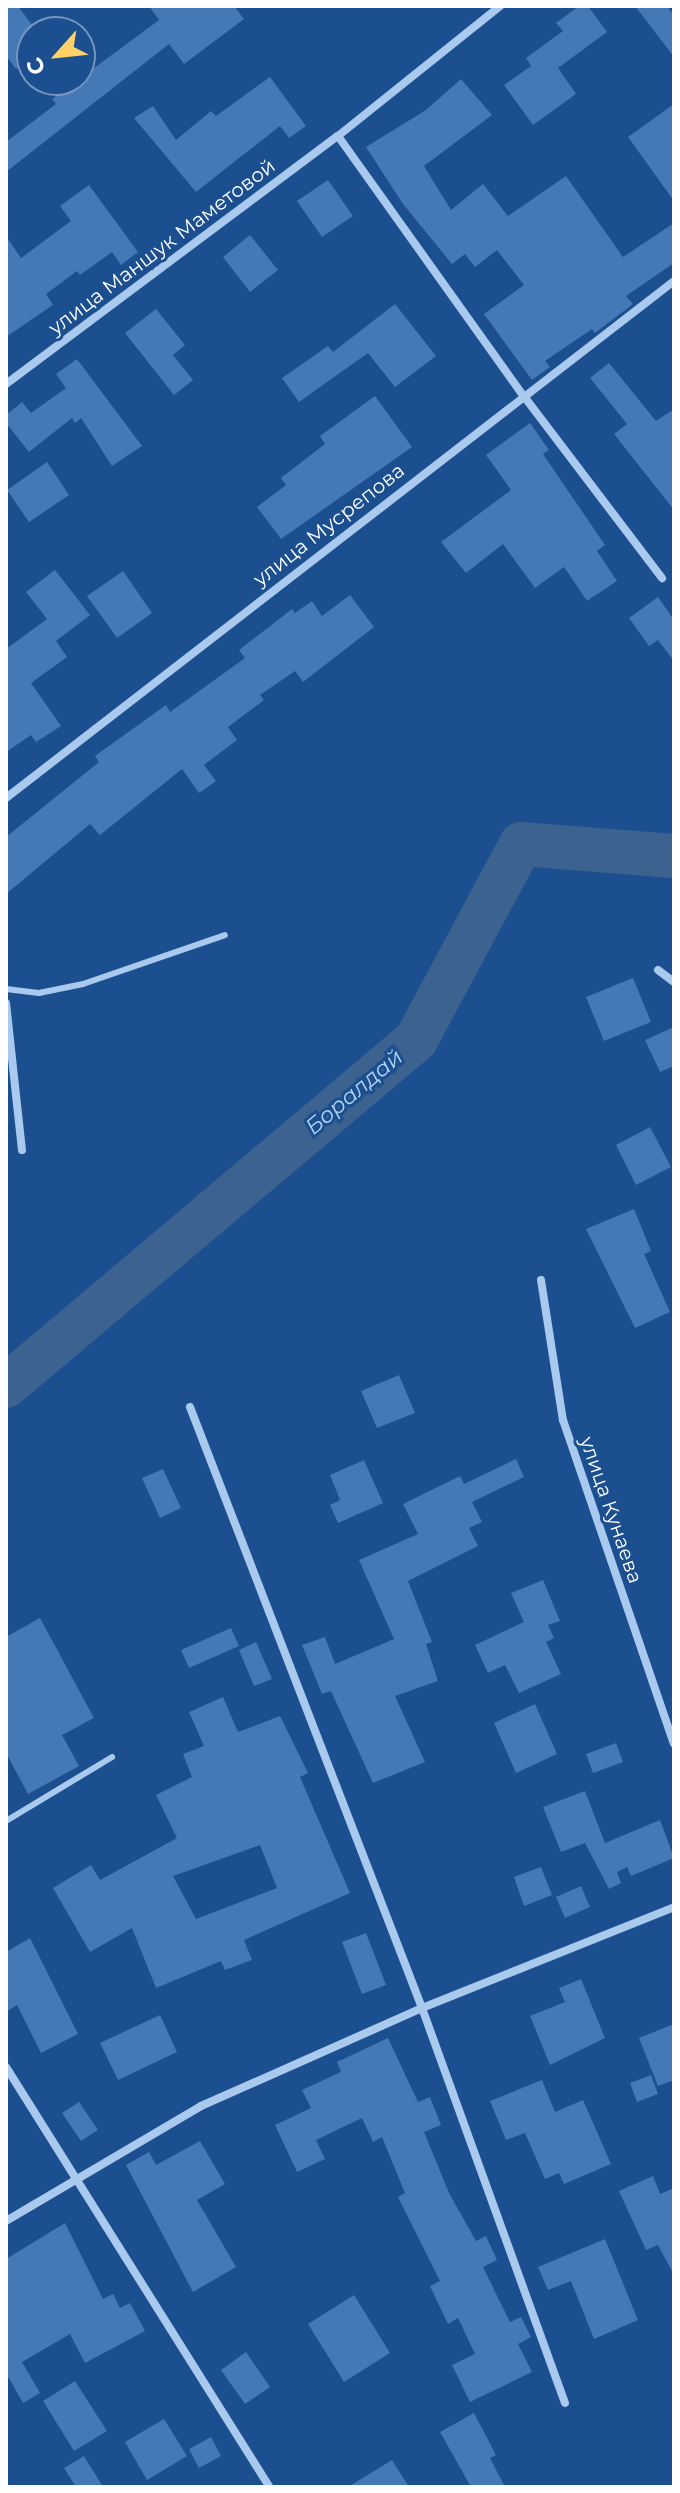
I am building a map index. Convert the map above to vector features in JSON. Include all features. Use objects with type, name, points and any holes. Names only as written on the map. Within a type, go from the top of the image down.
[{"type":"street","name":"улица Маншук Маметовой","points":[[6,384],[338,136],[500,6]]},
{"type":"street","points":[[338,136],[523,395],[662,578]]},
{"type":"street","name":"улица Мусрепова","points":[[6,798],[674,281]]},
{"type":"street","points":[[658,970],[674,982]]},
{"type":"street","points":[[6,1003],[22,1150]]},
{"type":"street","name":"улица Кунаева","points":[[541,1280],[563,1420],[674,1744]]},
{"type":"street","points":[[190,1407],[422,2008],[565,2403]]},
{"type":"street","points":[[6,2221],[201,2106],[422,2008],[674,1907]]},
{"type":"street","points":[[6,2067],[78,2176],[269,2487]]},
{"type":"lane","points":[[6,989],[39,993],[83,984],[225,935]]},
{"type":"lane","points":[[6,1821],[112,1757]]},
{"type":"building","points":[[6,6],[18,6],[25,16],[16,16],[16,69],[6,56]]},
{"type":"building","points":[[149,6],[234,6],[244,19],[184,64],[169,44],[6,172],[6,142],[56,104],[52,99],[56,96],[96,96],[96,67],[159,20]]},
{"type":"building","points":[[579,6],[588,6],[607,32],[558,68],[576,94],[533,125],[504,85],[531,66],[526,58],[563,31],[556,23]]},
{"type":"building","points":[[635,6],[667,6],[674,15],[674,57]]},
{"type":"building","points":[[270,77],[306,126],[289,138],[280,126],[196,192],[134,118],[153,106],[176,140],[211,111],[216,116]]},
{"type":"building","points":[[461,79],[492,115],[424,166],[451,210],[483,184],[508,216],[566,176],[623,257],[674,223],[674,263],[626,296],[633,304],[595,333],[592,329],[545,361],[550,367],[532,380],[484,314],[524,285],[497,250],[475,267],[465,254],[452,264],[403,204],[366,147],[426,110]]},
{"type":"building","points":[[674,104],[674,201],[628,137]]},
{"type":"building","points":[[328,180],[353,216],[322,237],[297,201]]},
{"type":"building","points":[[89,185],[138,252],[121,265],[112,252],[80,275],[77,271],[46,294],[53,305],[6,337],[6,236],[21,258],[71,221],[60,206]]},
{"type":"building","points":[[250,235],[278,270],[250,292],[223,257]]},
{"type":"building","points":[[395,304],[436,356],[395,387],[368,353],[299,402],[282,378],[328,346],[333,352]]},
{"type":"building","points":[[156,309],[185,345],[173,355],[193,380],[174,395],[125,333]]},
{"type":"building","points":[[77,359],[142,446],[112,466],[81,418],[75,423],[72,418],[29,452],[6,423],[6,415],[22,402],[31,413],[66,388],[56,374]]},
{"type":"building","points":[[609,363],[656,421],[674,409],[674,510],[614,434],[627,424],[590,378]]},
{"type":"building","points":[[375,396],[412,447],[281,539],[257,507],[286,485],[281,478],[325,444],[320,436]]},
{"type":"building","points":[[530,423],[549,450],[543,454],[605,545],[597,551],[617,581],[587,601],[564,567],[535,588],[503,544],[466,573],[441,542],[511,490],[486,455]]},
{"type":"building","points":[[47,462],[69,495],[29,522],[7,490]]},
{"type":"building","points":[[55,570],[90,615],[56,641],[67,657],[31,683],[61,726],[36,742],[31,735],[6,752],[6,649],[47,619],[26,592]]},
{"type":"building","points":[[123,571],[152,613],[117,638],[87,596]]},
{"type":"building","points":[[350,595],[374,627],[303,682],[295,671],[260,695],[264,700],[228,727],[237,740],[204,765],[216,781],[199,793],[182,769],[100,835],[90,824],[6,894],[6,837],[99,762],[95,756],[166,705],[170,712],[245,658],[239,650],[292,609],[295,613],[312,601],[322,616]]},
{"type":"building","points":[[658,597],[674,620],[674,661],[658,640],[649,646],[629,618]]},
{"type":"building","points":[[633,978],[651,1022],[604,1041],[586,997]]},
{"type":"building","points":[[674,1027],[674,1066],[660,1072],[645,1040]]},
{"type":"building","points":[[650,1127],[671,1167],[636,1185],[616,1145]]},
{"type":"building","points":[[634,1209],[651,1251],[644,1254],[670,1312],[635,1328],[586,1229]]},
{"type":"building","points":[[399,1375],[415,1413],[377,1428],[361,1391]]},
{"type":"building","points":[[516,1459],[524,1477],[472,1502],[482,1522],[469,1528],[478,1546],[408,1581],[432,1642],[426,1644],[438,1681],[395,1696],[425,1762],[373,1783],[331,1691],[322,1694],[302,1645],[325,1637],[335,1664],[394,1639],[359,1560],[418,1534],[403,1504],[460,1476],[464,1484]]},
{"type":"building","points":[[364,1460],[383,1503],[338,1523],[330,1505],[340,1500],[330,1475]]},
{"type":"building","points":[[163,1469],[181,1508],[160,1518],[142,1478]]},
{"type":"building","points":[[543,1580],[560,1621],[548,1625],[554,1638],[546,1642],[561,1674],[519,1693],[505,1665],[488,1673],[475,1645],[524,1622],[511,1593]]},
{"type":"building","points":[[40,1618],[94,1718],[62,1735],[79,1766],[28,1794],[6,1753],[6,1637]]},
{"type":"building","points":[[231,1628],[239,1646],[189,1668],[181,1650]]},
{"type":"building","points":[[256,1642],[272,1679],[254,1686],[239,1650]]},
{"type":"building","points":[[223,1697],[238,1732],[280,1716],[308,1773],[300,1777],[350,1893],[244,1940],[252,1960],[225,1970],[221,1961],[156,1988],[132,1928],[90,1952],[53,1888],[91,1865],[100,1880],[177,1838],[156,1795],[192,1777],[183,1754],[204,1746],[189,1712]],"holes":[[[260,1845],[277,1888],[196,1919],[173,1876]]]},
{"type":"building","points":[[535,1704],[557,1754],[516,1773],[494,1723]]},
{"type":"building","points":[[616,1743],[623,1762],[593,1773],[586,1754]]},
{"type":"building","points":[[585,1791],[605,1843],[660,1820],[674,1858],[631,1876],[627,1867],[617,1872],[621,1883],[609,1889],[585,1843],[561,1852],[543,1807]]},
{"type":"building","points":[[541,1867],[552,1895],[524,1906],[514,1877]]},
{"type":"building","points":[[581,1886],[590,1907],[565,1918],[556,1897]]},
{"type":"building","points":[[366,1933],[386,1985],[362,1994],[342,1942]]},
{"type":"building","points":[[30,1938],[78,2034],[41,2053],[17,2005],[6,2012],[6,1952]]},
{"type":"building","points":[[581,1979],[605,2038],[550,2065],[530,2016],[565,2002],[559,1988]]},
{"type":"building","points":[[160,2015],[177,2052],[118,2080],[100,2043]]},
{"type":"building","points":[[674,2024],[674,2080],[658,2086],[639,2038]]},
{"type":"building","points":[[388,2038],[418,2102],[430,2097],[441,2125],[424,2132],[449,2193],[476,2241],[486,2236],[497,2260],[483,2267],[510,2322],[521,2317],[531,2337],[518,2344],[532,2372],[470,2402],[452,2365],[475,2354],[458,2318],[448,2324],[430,2286],[440,2281],[398,2197],[405,2193],[382,2137],[373,2142],[362,2118],[316,2140],[325,2159],[297,2172],[275,2125],[311,2108],[302,2090],[341,2072],[337,2062]]},
{"type":"building","points":[[651,2075],[658,2094],[637,2102],[630,2083]]},
{"type":"building","points":[[542,2080],[555,2112],[583,2100],[611,2164],[564,2184],[559,2173],[545,2179],[525,2133],[506,2140],[490,2101]]},
{"type":"building","points":[[79,2102],[98,2130],[81,2141],[62,2113]]},
{"type":"building","points":[[200,2141],[225,2184],[197,2200],[236,2267],[193,2292],[126,2165],[149,2152],[156,2165]]},
{"type":"building","points":[[653,2176],[660,2194],[674,2188],[674,2275],[658,2245],[646,2250],[619,2191]]},
{"type":"building","points":[[65,2223],[103,2299],[113,2294],[120,2308],[130,2303],[145,2331],[85,2363],[70,2334],[22,2362],[40,2393],[23,2403],[6,2373],[6,2259]]},
{"type":"building","points":[[605,2239],[638,2320],[594,2339],[571,2281],[548,2290],[538,2267]]},
{"type":"building","points":[[354,2295],[390,2353],[344,2382],[308,2324]]},
{"type":"building","points":[[246,2352],[270,2387],[245,2404],[221,2370]]},
{"type":"building","points":[[75,2381],[107,2431],[74,2451],[43,2401]]},
{"type":"building","points":[[474,2413],[496,2455],[490,2458],[505,2487],[471,2487],[440,2432]]},
{"type":"building","points":[[164,2419],[187,2456],[147,2480],[125,2442]]},
{"type":"building","points":[[211,2437],[221,2456],[199,2468],[189,2449]]},
{"type":"building","points":[[84,2456],[103,2487],[76,2487],[64,2468]]},
{"type":"building","points":[[392,2460],[409,2487],[348,2487]]},
{"type":"waterway","name":"Боралдай","points":[[6,1386],[416,1040],[521,844],[674,856]]}]
